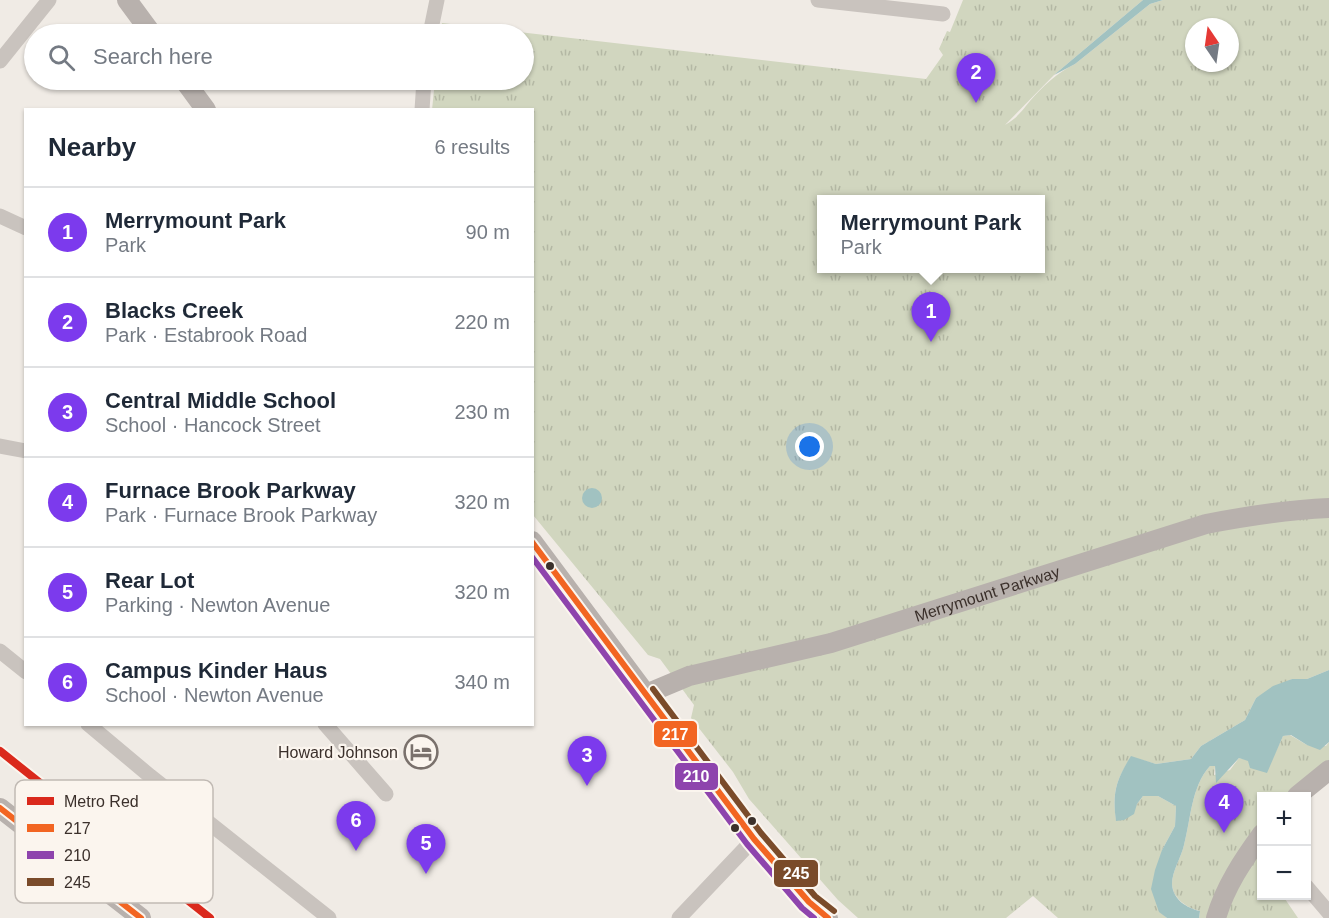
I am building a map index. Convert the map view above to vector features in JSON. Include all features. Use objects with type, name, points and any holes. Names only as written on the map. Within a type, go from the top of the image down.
[{"type":"main road","points":[[127,0],[145,24]]},
{"type":"main road","points":[[191,90],[205,108]]},
{"type":"main road","name":"Merrymount Parkway","points":[[646,694],[689,676],[831,643],[1206,524],[1252,515],[1329,508]]},
{"type":"main road","points":[[534,542],[754,839],[809,902],[828,918]]},
{"type":"main road","points":[[1302,792],[1329,770]]},
{"type":"main road","points":[[0,808],[15,820]]},
{"type":"main road","points":[[1216,918],[1226,890],[1239,866],[1257,841]]},
{"type":"main road","points":[[122,903],[141,918]]},
{"type":"street","points":[[30,24],[49,0]]},
{"type":"street","points":[[432,24],[436,0]]},
{"type":"street","points":[[818,0],[943,14]]},
{"type":"street","points":[[0,61],[24,31]]},
{"type":"street","points":[[422,108],[423,90]]},
{"type":"street","points":[[0,216],[24,227]]},
{"type":"street","points":[[0,446],[24,451]]},
{"type":"street","points":[[0,651],[24,670]]},
{"type":"street","points":[[90,726],[155,780]]},
{"type":"street","points":[[327,726],[386,794]]},
{"type":"street","points":[[213,826],[329,918]]},
{"type":"street","points":[[679,918],[754,839]]},
{"type":"street","points":[[1311,892],[1329,913]]},
{"type":"green space","points":[[963,0],[1143,0],[1054,75],[1005,125],[1019,114],[1051,80],[1075,64],[1150,4],[1163,0],[1329,0],[1329,670],[1307,679],[1292,679],[1256,698],[1245,720],[1201,746],[1191,759],[1156,764],[1131,757],[1116,787],[1116,820],[1137,804],[1143,796],[1158,796],[1176,806],[1175,826],[1162,850],[1159,911],[1167,918],[1058,918],[1033,896],[1006,918],[858,918],[838,900],[749,799],[733,772],[691,718],[694,705],[660,659],[648,655],[534,516],[534,108],[432,108],[434,90],[534,90],[534,34],[926,79],[943,55],[939,49],[947,31],[950,32]]},
{"type":"green space","points":[[1290,735],[1307,745],[1326,746],[1329,742],[1329,778],[1311,792],[1257,792],[1257,900],[1286,900],[1298,918],[1199,918],[1200,911],[1182,902],[1175,894],[1172,884],[1199,784],[1210,766],[1215,766],[1214,775],[1230,770],[1239,758],[1270,764],[1283,736]]},
{"type":"water","points":[[1143,0],[1163,0],[1150,4],[1075,64],[1054,75]]},
{"type":"water","points":[[592,488],[599,491],[602,498],[599,505],[592,508],[585,505],[582,498],[585,491]]},
{"type":"water","points":[[1329,670],[1329,742],[1320,750],[1291,735],[1283,736],[1267,773],[1250,768],[1248,761],[1239,758],[1216,783],[1215,766],[1210,766],[1204,774],[1195,793],[1184,845],[1173,874],[1172,884],[1178,899],[1190,908],[1200,911],[1199,918],[1167,918],[1159,912],[1151,889],[1162,850],[1175,826],[1176,806],[1158,796],[1143,796],[1134,814],[1124,820],[1116,821],[1116,787],[1131,756],[1156,764],[1191,759],[1201,746],[1245,720],[1256,698],[1273,686],[1292,679],[1307,679]]},
{"type":"metro line","name":"Red","points":[[0,751],[36,780]]},
{"type":"metro line","name":"Red","points":[[191,903],[210,918]]},
{"type":"transit line","name":"217","points":[[534,545],[754,839],[809,902],[828,918]]},
{"type":"transit line","name":"210","points":[[534,560],[747,844],[802,908],[814,918]]},
{"type":"transit line","name":"245","points":[[653,689],[761,833],[815,896],[834,911]]},
{"type":"transit line","name":"217","points":[[0,808],[15,820]]},
{"type":"transit line","name":"217","points":[[122,903],[141,918]]},
{"type":"place","name":"Blacks Creek","points":[[976,103]]},
{"type":"place","name":"Merrymount Park","points":[[931,342]]},
{"type":"place","name":"Howard Johnson","points":[[421,752]]},
{"type":"place","name":"Central Middle School","points":[[587,786]]},
{"type":"place","name":"Furnace Brook Parkway","points":[[1224,833]]},
{"type":"place","name":"Campus Kinder Haus","points":[[356,851]]},
{"type":"place","name":"Rear Lot","points":[[426,874]]}]
